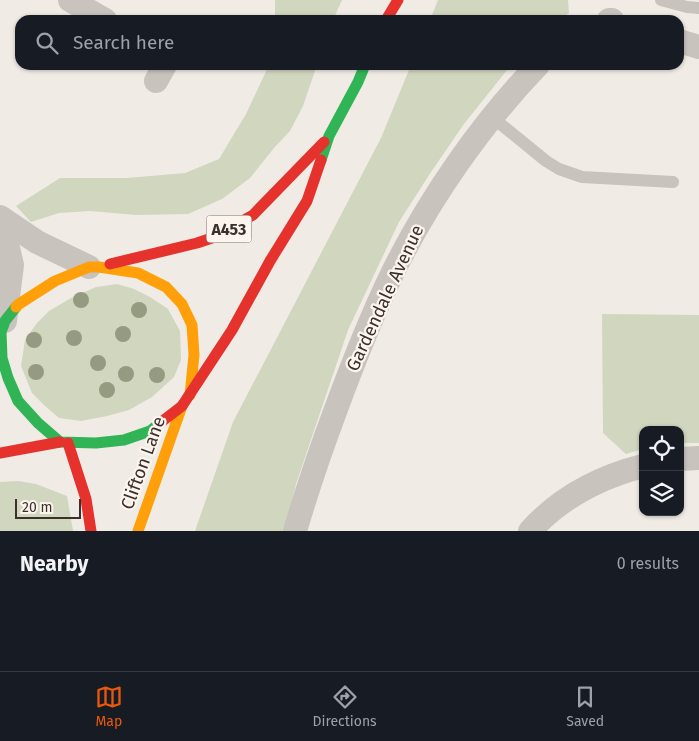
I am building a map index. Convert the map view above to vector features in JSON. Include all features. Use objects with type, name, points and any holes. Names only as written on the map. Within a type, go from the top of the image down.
[{"type":"main road","points":[[389,15],[398,0]]},
{"type":"main road","points":[[381,15],[382,7]]},
{"type":"main road","name":"A453","points":[[0,454],[64,442],[96,443],[124,440],[150,431],[182,406],[232,330],[270,261],[307,201],[329,136],[363,70]]},
{"type":"main road","name":"A453","points":[[2,329],[19,304],[55,281],[94,267],[212,238],[253,215],[329,136]]},
{"type":"main road","points":[[94,267],[138,273],[166,287],[182,304],[192,325],[194,355],[190,395]]},
{"type":"main road","points":[[2,329],[2,358],[18,401],[38,423],[64,442],[86,499],[91,531]]},
{"type":"main road","name":"Clifton Lane","points":[[138,531],[182,406]]},
{"type":"street","points":[[70,0],[96,15]]},
{"type":"street","points":[[684,42],[699,47]]},
{"type":"street","name":"Gardendale Avenue","points":[[296,531],[322,448],[356,355],[393,272],[425,213],[458,163],[512,91],[533,70]]},
{"type":"street","points":[[0,218],[37,242],[94,267]]},
{"type":"street","points":[[0,218],[12,265],[2,329]]},
{"type":"street","points":[[684,459],[699,458]]},
{"type":"street","points":[[530,531],[570,497],[624,470],[639,467]]},
{"type":"lane","points":[[662,0],[687,7],[699,8]]},
{"type":"lane","points":[[492,118],[546,161],[559,169],[582,177],[673,182]]},
{"type":"green space","points":[[275,0],[342,0],[335,15],[275,15]]},
{"type":"green space","points":[[438,0],[568,0],[569,13],[566,15],[432,15]]},
{"type":"green space","points":[[267,70],[315,70],[303,106],[290,131],[250,178],[222,199],[188,214],[136,215],[90,211],[59,213],[31,222],[16,206],[60,178],[127,178],[185,173],[219,159],[246,114]]},
{"type":"green space","points":[[409,70],[507,70],[464,124],[399,222],[348,330],[296,484],[285,531],[195,531],[233,422],[381,138]]},
{"type":"green space","points":[[117,284],[134,289],[168,309],[180,331],[181,360],[174,377],[152,397],[129,410],[81,421],[59,418],[32,393],[21,366],[25,340],[37,323],[49,311],[71,298],[96,287]]},
{"type":"green space","points":[[602,314],[699,315],[699,443],[684,443],[684,426],[639,426],[639,450],[626,454],[603,433]]},
{"type":"green space","points":[[18,481],[36,484],[67,496],[73,531],[0,531],[0,482]]},
{"type":"traffic: fast","points":[[321,160],[329,136],[363,70]]},
{"type":"traffic: fast","points":[[16,307],[5,321],[1,332],[2,358],[8,378],[18,401],[38,423],[60,442],[96,443],[124,440],[150,431],[160,423]]},
{"type":"traffic: slow","points":[[16,307],[55,281],[89,267],[138,273],[166,287],[182,304],[192,325],[194,355],[190,395]]},
{"type":"traffic: slow","points":[[138,531],[182,406]]},
{"type":"traffic: jam","points":[[389,15],[398,0]]},
{"type":"traffic: jam","points":[[110,264],[212,238],[253,215],[324,142]]},
{"type":"traffic: jam","points":[[160,423],[182,406],[232,330],[270,261],[307,201],[321,160]]},
{"type":"traffic: jam","points":[[0,453],[60,442]]},
{"type":"traffic: jam","points":[[68,443],[86,499],[91,531]]}]
